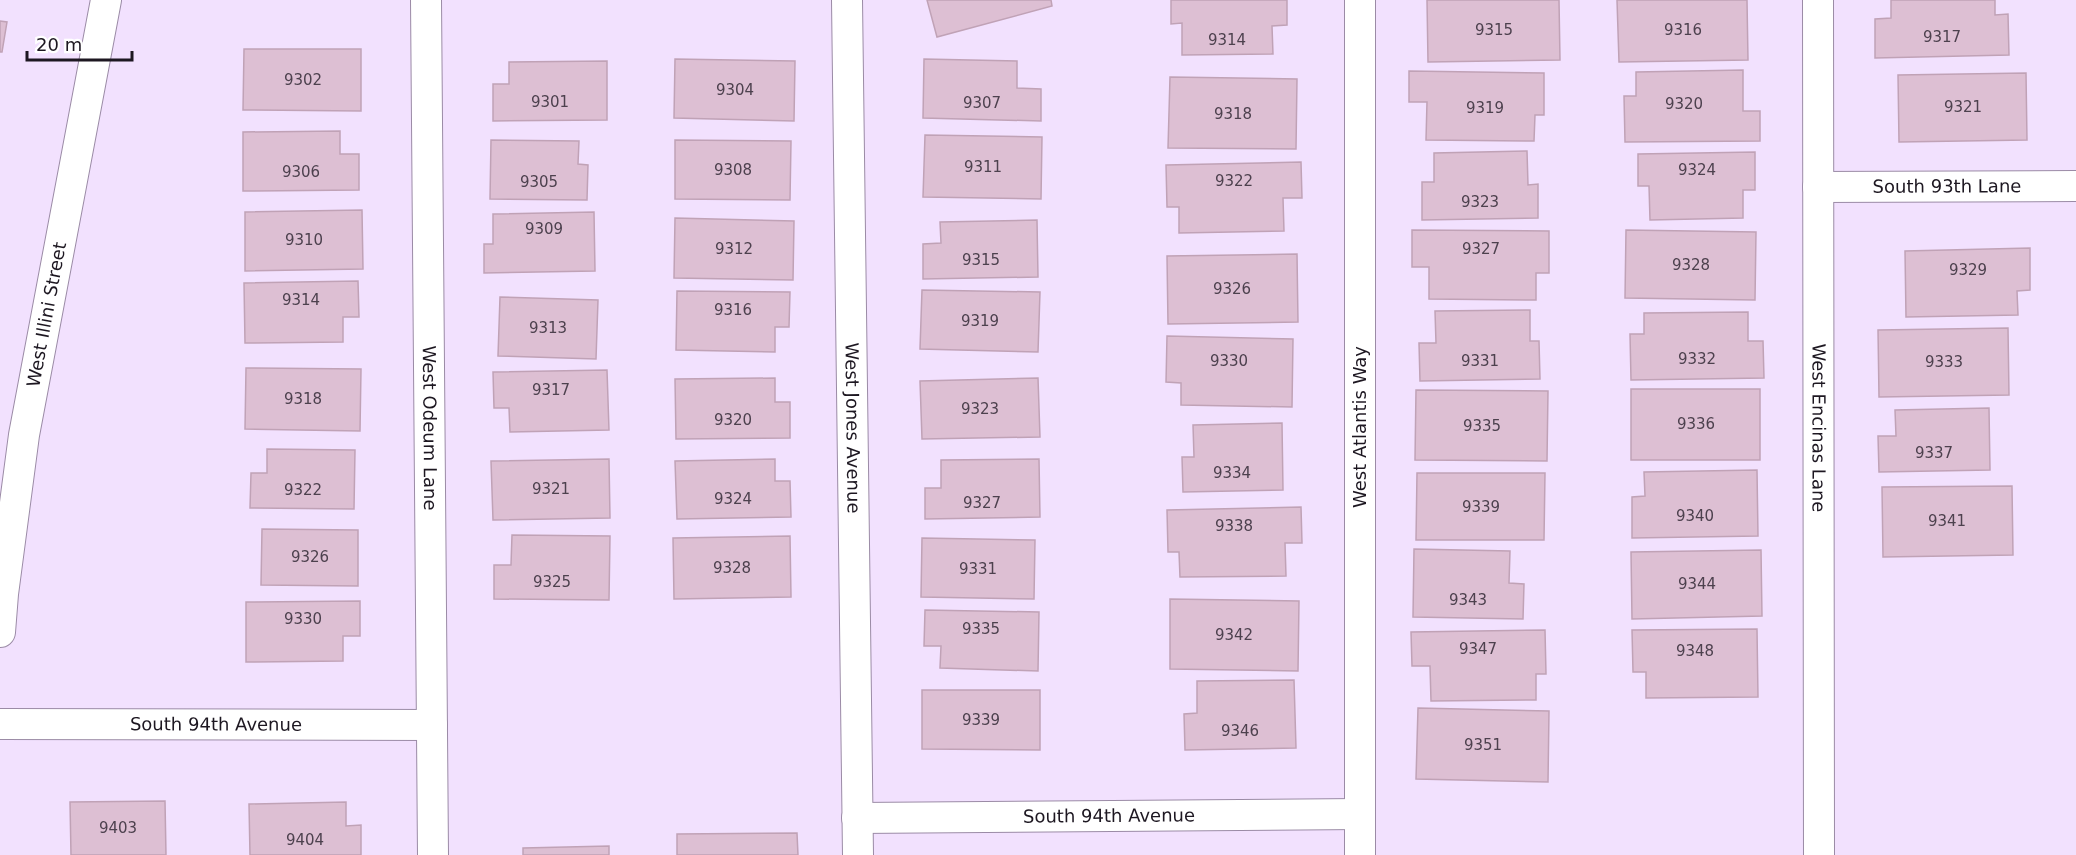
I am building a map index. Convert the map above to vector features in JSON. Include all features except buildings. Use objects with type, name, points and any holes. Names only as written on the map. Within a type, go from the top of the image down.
[{"type":"street","name":"West Illini Street","points":[[0,632],[24,435],[106,0]]},
{"type":"street","name":"West Odeum Lane","points":[[426,0],[433,855]]},
{"type":"street","name":"West Jones Avenue","points":[[847,0],[858,855]]},
{"type":"street","name":"West Atlantis Way","points":[[1359,0],[1360,855]]},
{"type":"street","name":"West Encinas Lane","points":[[1818,0],[1819,855]]},
{"type":"street","name":"South 93th Lane","points":[[1818,187],[2076,186]]},
{"type":"street","name":"South 94th Avenue","points":[[0,724],[432,725]]},
{"type":"street","name":"South 94th Avenue","points":[[857,818],[1360,814]]}]
